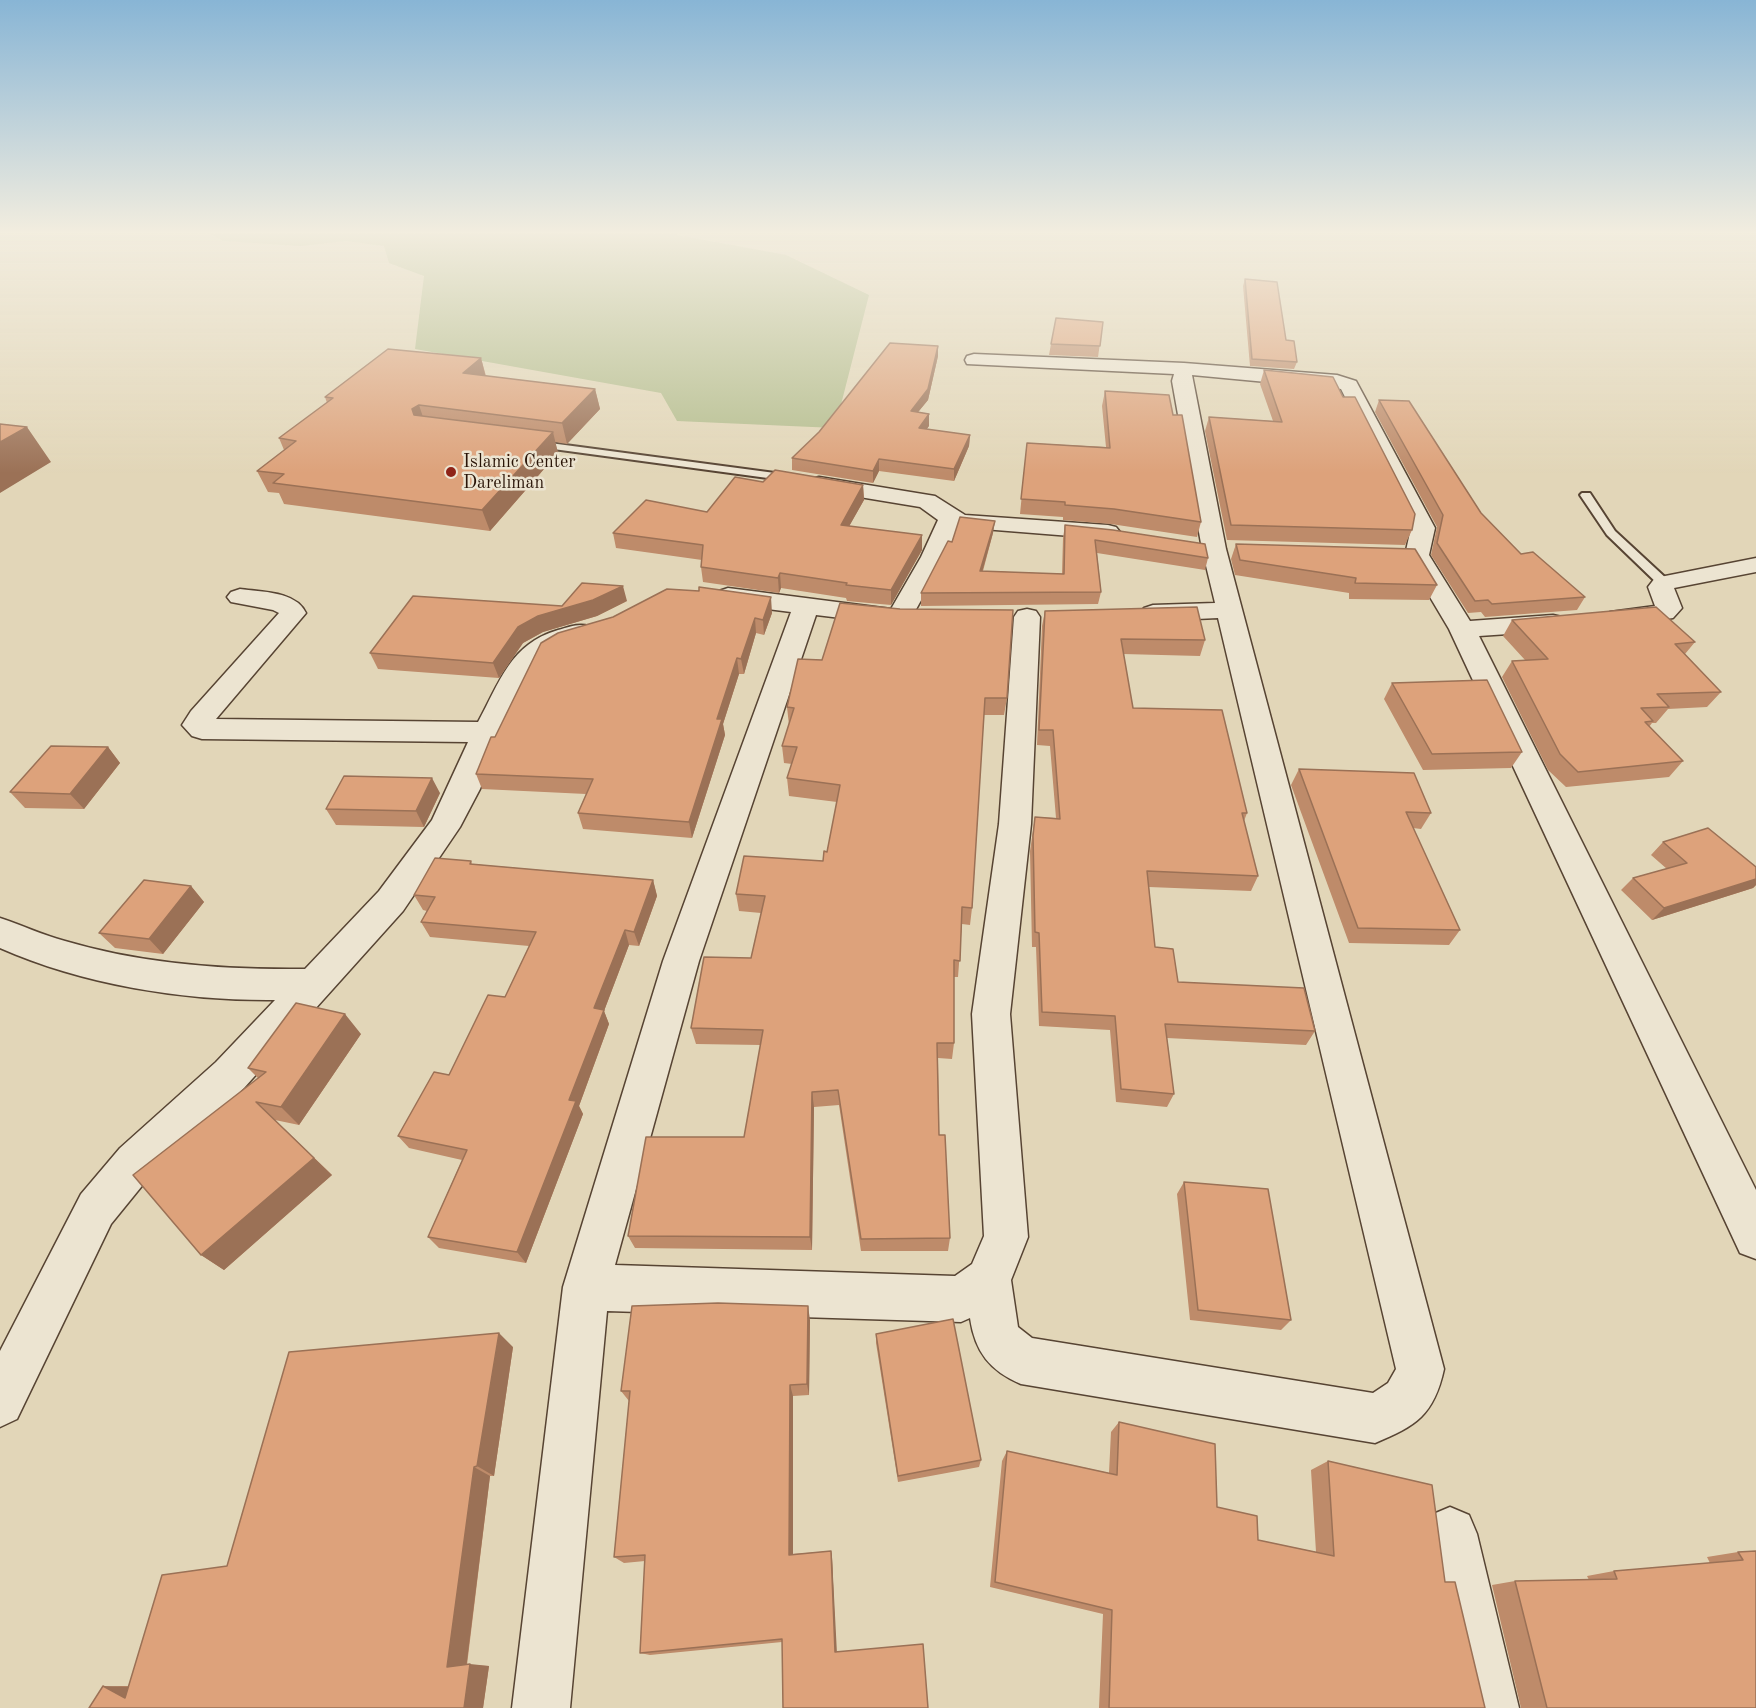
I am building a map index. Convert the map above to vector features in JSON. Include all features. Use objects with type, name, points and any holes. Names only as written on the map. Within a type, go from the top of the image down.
[{"type":"street","points":[[974,360],[1184,369],[1337,381],[1349,385],[1383,455],[1423,528],[1405,555],[1462,629],[1756,1237]]},
{"type":"street","points":[[988,1280],[1001,1343],[1021,1360],[1375,1418],[1405,1403],[1416,1388],[1420,1369],[1215,548],[1182,381],[1184,369]]},
{"type":"street","points":[[775,476],[927,501],[950,518],[964,522],[1134,536]]},
{"type":"street","points":[[708,594],[806,607],[911,616],[950,518]]},
{"type":"street","points":[[1462,629],[1664,613],[1669,608],[1661,586],[1664,583],[1756,565]]},
{"type":"street","points":[[240,597],[280,603],[293,613],[201,718],[197,725],[202,729],[487,732]]},
{"type":"street","points":[[541,1708],[586,1287],[681,961],[806,607]]},
{"type":"street","points":[[1134,613],[1230,610]]},
{"type":"street","points":[[586,1287],[961,1299],[988,1280],[1006,1237],[991,1014],[1015,824],[1027,617]]},
{"type":"street","points":[[0,1402],[96,1209],[135,1162],[230,1075],[391,901],[444,827],[464,789],[487,732],[534,651],[553,640],[606,624]]},
{"type":"street","points":[[0,932],[67,957],[140,973],[240,984],[315,984]]},
{"type":"street","points":[[1450,1534],[1490,1708]]},
{"type":"lane","points":[[524,442],[775,476]]},
{"type":"lane","points":[[1586,495],[1611,533],[1664,583]]},
{"type":"green space","points":[[419,314],[864,314],[835,428],[677,421],[661,393],[415,349]]},
{"type":"building","points":[[1248,314],[1282,314],[1286,340],[1294,341],[1297,362],[1252,359]]},
{"type":"building","points":[[1056,318],[1103,322],[1100,346],[1051,344]]},
{"type":"building","points":[[890,343],[938,346],[928,389],[911,411],[929,414],[919,428],[970,435],[954,469],[879,459],[873,471],[792,458],[819,432]]},
{"type":"building","points":[[388,349],[481,358],[463,373],[595,389],[562,423],[419,405],[412,409],[414,415],[553,432],[482,510],[273,483],[284,474],[257,471],[296,441],[279,438],[333,398],[325,397]]},
{"type":"building","points":[[1264,370],[1333,377],[1343,397],[1355,397],[1415,514],[1412,530],[1231,525],[1209,417],[1282,422]]},
{"type":"building","points":[[1105,391],[1169,395],[1173,415],[1182,415],[1201,522],[1114,509],[1065,505],[1065,502],[1021,499],[1027,443],[1110,448]]},
{"type":"building","points":[[1379,400],[1409,401],[1481,513],[1521,554],[1533,552],[1585,597],[1492,604],[1488,600],[1475,601],[1437,543],[1443,515]]},
{"type":"building","points":[[0,424],[27,427],[0,442]]},
{"type":"building","points":[[775,470],[863,485],[841,525],[922,535],[891,590],[846,585],[847,583],[780,573],[778,578],[701,567],[703,545],[613,533],[646,500],[707,512],[735,477],[763,482]]},
{"type":"building","points":[[960,517],[995,521],[980,571],[1064,574],[1065,525],[1205,544],[1208,558],[1095,540],[1101,592],[921,593],[948,541],[952,542]]},
{"type":"building","points":[[1236,544],[1415,549],[1437,585],[1355,583],[1356,578],[1240,560]]},
{"type":"building","points":[[582,583],[623,586],[593,600],[538,616],[518,627],[493,663],[370,653],[413,596],[562,606]]},
{"type":"building","points":[[699,587],[771,597],[763,620],[755,618],[741,659],[737,658],[717,719],[722,719],[689,822],[578,813],[593,779],[476,774],[491,737],[495,737],[541,643],[558,633],[613,617],[667,589],[699,591]]},
{"type":"building","points":[[840,603],[900,609],[1013,610],[1007,698],[985,698],[972,908],[962,907],[960,961],[954,960],[954,1043],[937,1043],[939,1135],[945,1135],[950,1238],[861,1239],[838,1090],[812,1092],[810,1237],[628,1236],[646,1137],[744,1137],[763,1030],[691,1028],[704,957],[751,958],[765,896],[736,894],[744,856],[823,861],[824,851],[827,852],[840,785],[787,778],[797,747],[782,746],[794,708],[787,707],[798,659],[822,660]]},
{"type":"building","points":[[1197,607],[1205,640],[1121,639],[1133,708],[1222,710],[1247,813],[1242,813],[1258,876],[1147,871],[1155,947],[1173,949],[1178,982],[1304,988],[1315,1031],[1165,1024],[1174,1094],[1121,1089],[1115,1016],[1042,1012],[1039,933],[1035,932],[1033,836],[1035,817],[1060,819],[1053,730],[1039,730],[1045,611]]},
{"type":"building","points":[[1656,607],[1695,642],[1675,644],[1721,692],[1657,694],[1669,707],[1641,708],[1653,721],[1645,722],[1683,761],[1578,772],[1560,754],[1512,661],[1548,659],[1512,620]]},
{"type":"building","points":[[1487,680],[1522,752],[1432,754],[1392,683]]},
{"type":"building","points":[[51,746],[108,747],[70,794],[10,792]]},
{"type":"building","points":[[1299,769],[1414,773],[1431,813],[1406,812],[1460,930],[1358,928]]},
{"type":"building","points":[[344,776],[432,778],[416,811],[326,809]]},
{"type":"building","points":[[1708,828],[1756,867],[1756,879],[1664,908],[1633,878],[1687,863],[1663,842]]},
{"type":"building","points":[[435,858],[471,861],[470,864],[653,880],[634,932],[625,930],[594,1008],[604,1010],[569,1100],[576,1101],[517,1252],[428,1237],[467,1150],[398,1136],[434,1072],[449,1075],[488,995],[505,997],[536,932],[421,922],[435,897],[414,895]]},
{"type":"building","points":[[144,880],[191,886],[149,939],[99,933]]},
{"type":"building","points":[[296,1003],[345,1014],[281,1107],[256,1102],[314,1158],[201,1255],[133,1175],[266,1072],[248,1068]]},
{"type":"building","points":[[1184,1182],[1268,1189],[1291,1320],[1198,1310]]},
{"type":"building","points":[[718,1303],[808,1306],[807,1384],[790,1385],[789,1555],[831,1551],[835,1652],[923,1644],[928,1708],[783,1708],[782,1639],[640,1653],[645,1555],[614,1557],[630,1391],[621,1391],[632,1306]]},
{"type":"building","points":[[953,1319],[981,1460],[898,1476],[876,1334]]},
{"type":"building","points":[[499,1333],[477,1466],[474,1467],[447,1667],[470,1664],[464,1708],[89,1708],[103,1686],[125,1698],[162,1575],[227,1566],[289,1352]]},
{"type":"building","points":[[1119,1422],[1215,1444],[1217,1507],[1257,1516],[1258,1540],[1334,1556],[1328,1461],[1432,1485],[1445,1582],[1455,1582],[1485,1708],[1109,1708],[1112,1610],[995,1582],[1007,1451],[1117,1475]]},
{"type":"building","points":[[1756,1551],[1756,1708],[1547,1708],[1515,1581],[1617,1579],[1614,1571],[1743,1560],[1738,1552]]},
{"type":"place","name":"Islamic Center Dareliman","points":[[451,472]]}]
